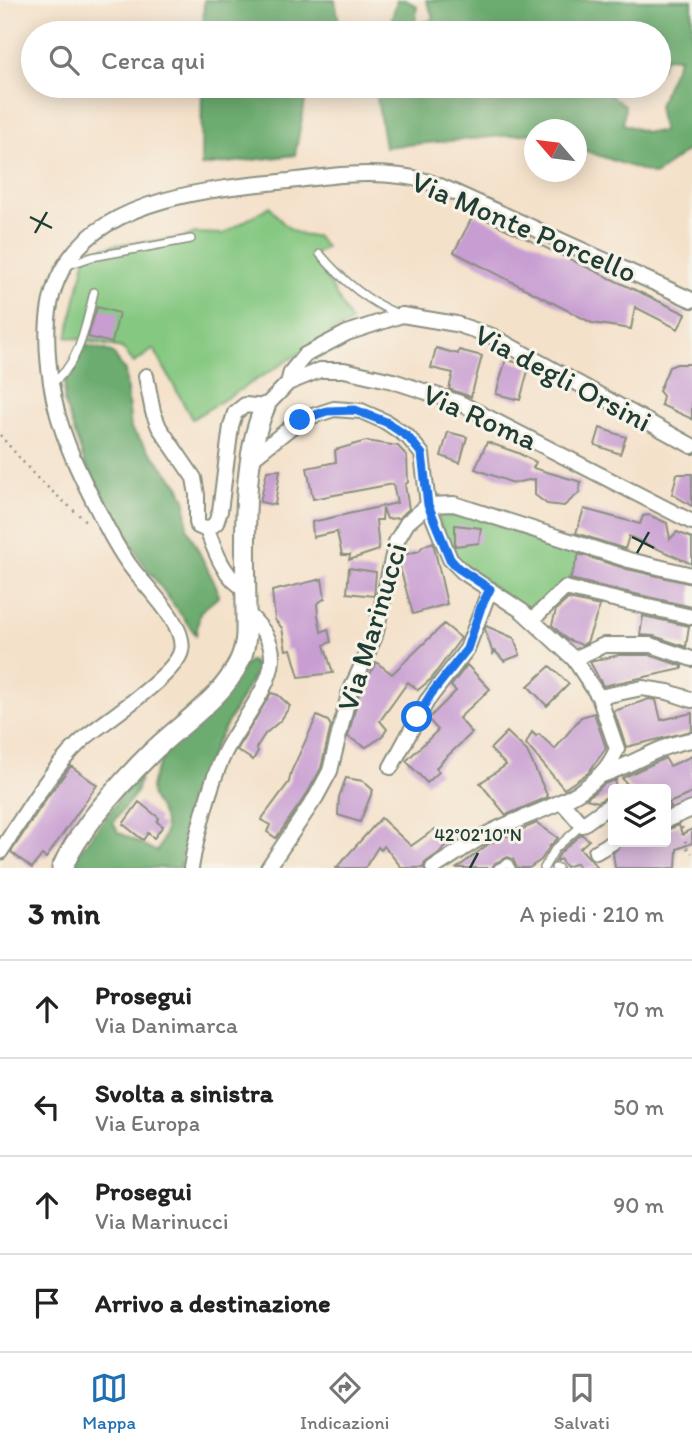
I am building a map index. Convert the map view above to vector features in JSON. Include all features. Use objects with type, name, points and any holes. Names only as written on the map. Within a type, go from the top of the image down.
[{"type":"street","name":"Via Monte Porcello","points":[[0,852],[64,759],[84,739],[172,668],[182,646],[170,615],[121,552],[78,472],[63,435],[51,384],[48,318],[52,296],[64,266],[79,246],[107,225],[130,213],[202,192],[356,174],[381,174],[442,186],[692,300]]},
{"type":"street","name":"Via degli Orsini","points":[[288,383],[291,372],[305,355],[347,333],[402,315],[456,324],[492,337],[692,446]]},
{"type":"street","name":"Via Roma","points":[[265,407],[288,383],[313,372],[337,369],[393,381],[460,403],[692,522]]},
{"type":"street","points":[[146,376],[153,412],[159,427],[194,478],[198,526],[207,530],[226,572],[247,590]]},
{"type":"street","points":[[62,868],[78,841],[130,776],[231,679],[240,665],[245,649],[247,613],[251,459],[256,432],[265,407],[245,405],[233,418],[220,511],[216,523],[207,530]]},
{"type":"street","points":[[251,459],[284,431],[306,418],[334,410],[361,411],[394,426],[416,445],[424,465],[428,505],[450,559],[458,568],[532,620],[574,659],[599,696],[617,749],[598,776],[583,790],[562,802],[492,831],[433,868]]},
{"type":"street","points":[[428,505],[454,504],[629,560],[692,575]]},
{"type":"street","name":"Via Marinucci","points":[[268,868],[316,797],[330,771],[349,694],[375,636],[396,542],[407,523],[428,505]]},
{"type":"street","points":[[532,620],[565,588],[692,617]]},
{"type":"street","points":[[391,767],[427,701],[467,649],[490,589]]},
{"type":"street","points":[[191,868],[220,762],[259,695],[271,666],[272,654],[266,634],[247,613]]},
{"type":"street","points":[[574,659],[604,645],[651,645],[692,659]]},
{"type":"street","points":[[599,696],[642,688],[692,699]]},
{"type":"street","points":[[598,776],[619,770],[648,753],[692,740]]},
{"type":"street","points":[[562,802],[582,825],[608,807]]},
{"type":"street","points":[[596,852],[608,845]]},
{"type":"lane","points":[[64,266],[92,257],[191,239]]},
{"type":"lane","points":[[320,254],[339,276],[364,296],[381,307],[402,315]]},
{"type":"lane","points":[[51,384],[66,370],[77,350],[94,292]]},
{"type":"lane","points":[[544,868],[555,849],[582,825]]},
{"type":"lane","points":[[498,868],[508,863],[511,868]]},
{"type":"path","points":[[0,435],[36,477],[87,522]]},
{"type":"path","points":[[687,811],[682,832],[687,848],[692,853]]},
{"type":"green space","points":[[204,0],[335,0],[339,21],[203,21]]},
{"type":"green space","points":[[397,0],[406,0],[417,6],[415,21],[391,21]]},
{"type":"green space","points":[[426,0],[692,0],[692,147],[655,175],[587,151],[587,119],[524,119],[524,134],[385,147],[377,98],[614,98],[625,106],[623,124],[645,132],[663,132],[658,106],[662,98],[671,98],[671,76],[679,58],[671,57],[671,21],[428,21],[434,19]]},
{"type":"green space","points":[[202,98],[306,98],[295,155],[201,166]]},
{"type":"green space","points":[[270,206],[289,229],[302,235],[316,236],[326,247],[314,255],[351,322],[192,419],[154,349],[134,363],[122,348],[67,337],[87,252],[115,245],[183,238],[195,233],[223,234]]},
{"type":"green space","points":[[85,345],[112,352],[125,371],[131,429],[179,486],[186,502],[187,528],[217,588],[218,597],[200,612],[196,635],[140,559],[85,464],[64,401],[65,381]]},
{"type":"green space","points":[[473,513],[581,550],[568,584],[532,615],[451,556],[437,514],[464,517]]},
{"type":"green space","points":[[249,661],[253,662],[257,670],[214,747],[202,777],[180,868],[67,868],[142,769],[136,793],[113,822],[118,832],[157,852],[165,825],[151,793],[153,778],[161,761],[206,705]]},
{"type":"building","points":[[474,214],[686,314],[678,329],[635,307],[631,329],[592,323],[454,252]]},
{"type":"building","points":[[97,307],[119,313],[112,343],[88,337]]},
{"type":"building","points":[[436,348],[458,354],[459,350],[482,356],[471,397],[449,389],[453,373],[431,368]]},
{"type":"building","points":[[506,359],[529,367],[520,400],[496,394]]},
{"type":"building","points":[[692,364],[692,419],[661,405],[663,396],[659,391],[669,367]]},
{"type":"building","points":[[600,428],[626,437],[620,454],[595,445]]},
{"type":"building","points":[[448,432],[467,437],[460,463],[441,456]]},
{"type":"building","points":[[366,441],[398,446],[407,456],[408,482],[405,485],[409,509],[399,518],[387,519],[383,508],[382,520],[376,520],[379,550],[349,560],[350,555],[342,555],[337,532],[313,537],[312,522],[397,503],[393,484],[313,499],[307,468],[336,462],[335,450]]},
{"type":"building","points":[[487,442],[536,462],[533,468],[581,482],[579,493],[564,506],[547,504],[535,495],[535,479],[513,483],[475,469]]},
{"type":"building","points":[[280,470],[275,505],[260,502],[267,471]]},
{"type":"building","points":[[677,474],[692,474],[692,506],[672,494]]},
{"type":"building","points":[[584,509],[640,524],[643,516],[649,515],[667,523],[670,539],[677,532],[692,538],[692,564],[629,536],[625,549],[576,533]]},
{"type":"building","points":[[455,525],[481,528],[479,543],[455,546]]},
{"type":"building","points":[[433,542],[447,604],[413,614],[400,568],[403,555],[419,551]]},
{"type":"building","points":[[579,554],[627,569],[692,584],[692,607],[570,579]]},
{"type":"building","points":[[349,568],[376,572],[374,596],[347,593]]},
{"type":"building","points":[[322,579],[325,598],[317,604],[318,615],[321,632],[328,629],[331,642],[324,645],[333,673],[299,677],[291,649],[286,650],[282,628],[275,620],[272,591]]},
{"type":"building","points":[[568,599],[600,606],[587,642],[582,645],[566,639],[552,625],[556,610]]},
{"type":"building","points":[[643,616],[689,626],[686,647],[654,636],[640,635]]},
{"type":"building","points":[[444,624],[461,638],[431,679],[418,690],[408,682],[380,721],[387,729],[382,737],[366,747],[348,737],[358,697],[376,662],[392,674]]},
{"type":"building","points":[[486,626],[514,638],[520,655],[504,661],[495,651],[493,654]]},
{"type":"building","points":[[619,655],[649,655],[682,666],[682,669],[603,686],[590,662]]},
{"type":"building","points":[[467,665],[490,689],[459,718],[472,733],[441,762],[436,768],[439,772],[427,783],[406,761],[438,730],[428,719],[456,691],[451,686]]},
{"type":"building","points":[[550,666],[569,684],[547,706],[528,686]]},
{"type":"building","points":[[271,693],[278,695],[290,706],[281,720],[265,734],[256,748],[258,751],[253,760],[237,750]]},
{"type":"building","points":[[649,699],[656,700],[661,720],[692,713],[692,731],[626,747],[614,711]]},
{"type":"building","points":[[594,713],[606,748],[588,773],[564,789],[526,744],[532,732],[536,736],[539,734],[555,749],[581,717]]},
{"type":"building","points":[[317,716],[328,721],[331,726],[321,768],[276,838],[267,832],[270,825],[261,820],[289,782]]},
{"type":"building","points":[[507,732],[527,751],[548,797],[506,815],[480,783],[506,765],[490,749]]},
{"type":"building","points":[[692,756],[692,793],[671,802],[671,784],[627,784],[622,778],[665,758],[670,766]]},
{"type":"building","points":[[71,766],[97,785],[46,858],[42,855],[32,868],[11,852]]},
{"type":"building","points":[[346,778],[363,781],[373,790],[360,822],[338,815],[339,797]]},
{"type":"building","points":[[616,780],[615,784],[608,784],[608,797],[598,802],[586,799],[604,784]]},
{"type":"building","points":[[139,802],[159,818],[157,822],[163,826],[154,838],[148,833],[143,840],[123,824]]},
{"type":"building","points":[[381,818],[411,846],[435,829],[447,843],[423,868],[402,868],[384,846],[381,850],[378,847],[365,868],[336,868]]},
{"type":"building","points":[[537,823],[558,838],[541,860],[529,868],[517,868],[513,859],[508,857],[495,863],[492,868],[457,868],[490,843]]},
{"type":"building","points":[[679,825],[682,834],[692,829],[692,843],[677,849],[676,868],[615,868],[613,853],[619,847],[671,847],[671,828]]},
{"type":"building","points":[[581,834],[589,840],[580,848],[598,868],[578,868],[577,863],[566,867],[560,859],[555,862],[560,853]]},
{"type":"route","points":[[300,420],[327,411],[355,410],[368,413],[394,426],[408,437],[422,454],[428,505],[446,553],[458,568],[490,589],[467,649],[431,694],[417,717]]}]
